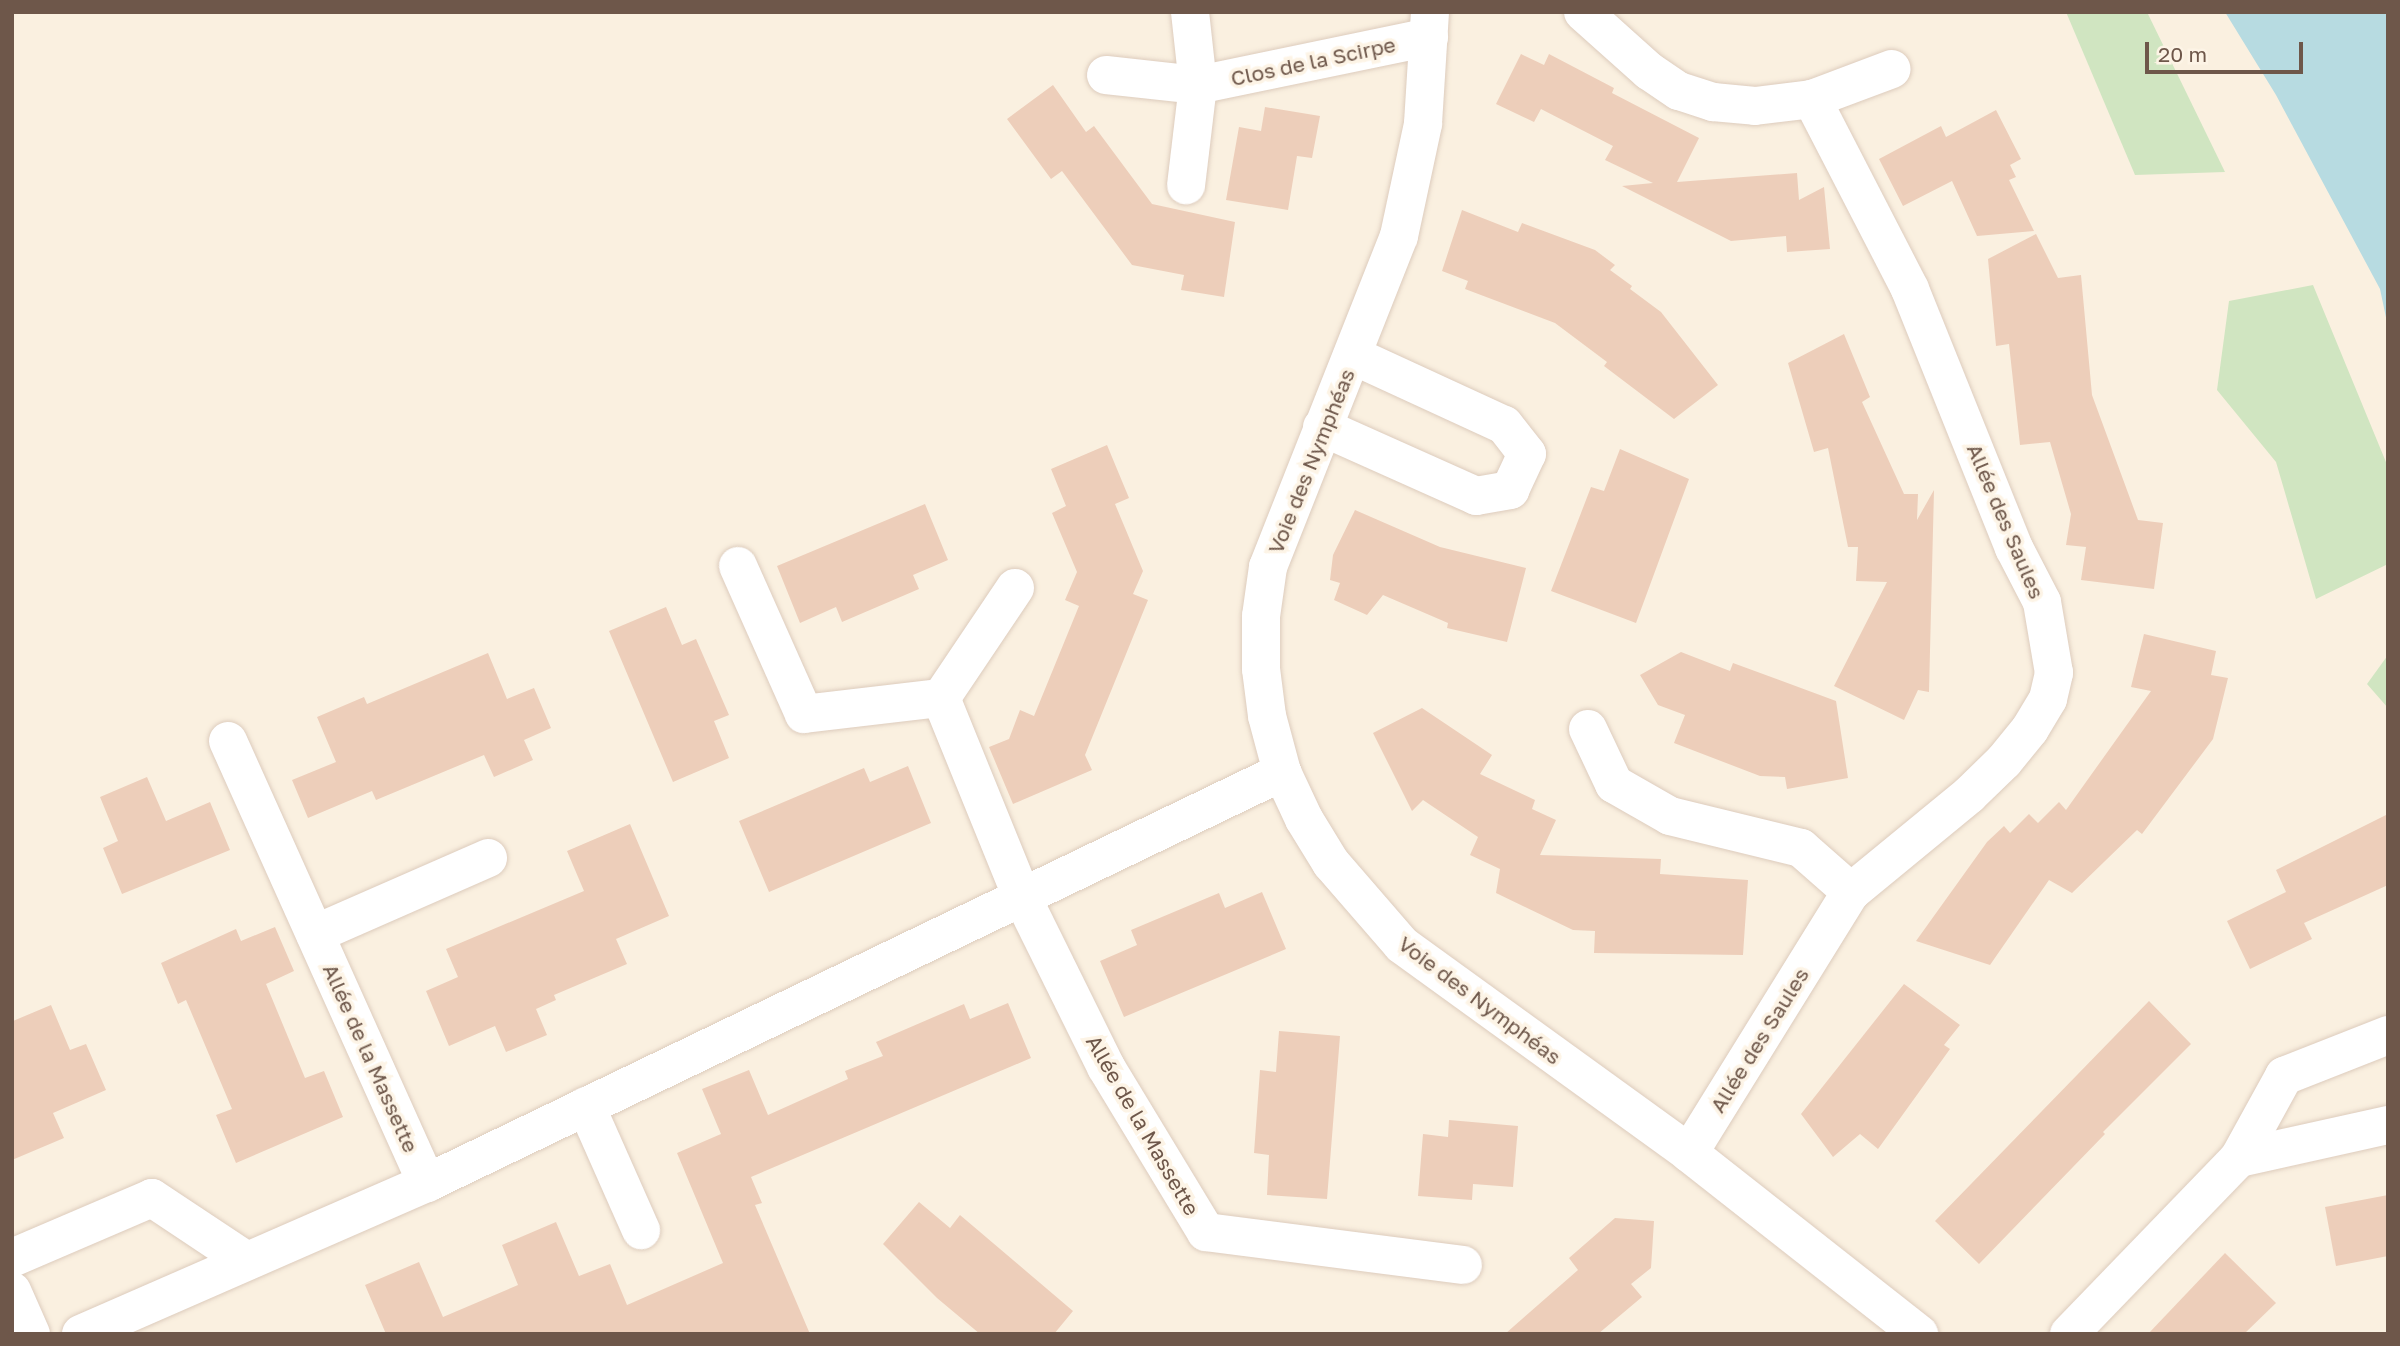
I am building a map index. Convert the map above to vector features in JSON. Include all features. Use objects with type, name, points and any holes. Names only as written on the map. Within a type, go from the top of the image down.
[{"type":"street","points":[[1186,185],[1198,85],[1190,12]]},
{"type":"street","points":[[1583,12],[1649,71],[1679,91],[1713,102],[1755,106],[1812,99],[1892,69]]},
{"type":"street","name":"Clos de la Scirpe","points":[[1106,75],[1198,85],[1429,25]]},
{"type":"street","name":"Voie des Nymphéas","points":[[1429,25],[1423,124],[1399,236],[1354,356],[1322,427],[1268,567],[1261,616],[1261,669],[1265,705],[1282,772],[1304,819],[1331,863],[1402,945],[1689,1153],[1919,1334]]},
{"type":"street","name":"Allée des Saules","points":[[1689,1153],[1851,892],[1969,795],[2004,761],[2030,729],[2042,709],[2054,673],[2042,602],[2014,548],[1910,289],[1812,99]]},
{"type":"street","points":[[1322,427],[1475,496],[1510,491],[1527,454],[1504,425],[1354,356]]},
{"type":"street","points":[[738,566],[804,714],[941,698],[1015,588]]},
{"type":"street","name":"Allée de la Massette","points":[[941,698],[1022,897],[1105,1067],[1206,1232],[1463,1265]]},
{"type":"street","points":[[1588,729],[1615,784],[1670,816],[1801,848],[1851,892]]},
{"type":"street","name":"Allée de la Massette","points":[[228,741],[427,1183]]},
{"type":"street","points":[[81,1334],[427,1183],[1282,772]]},
{"type":"street","points":[[315,934],[488,858]]},
{"type":"street","points":[[2069,1334],[2239,1158],[2284,1076],[2388,1035]]},
{"type":"street","points":[[586,1106],[641,1230]]},
{"type":"street","points":[[2239,1158],[2388,1125]]},
{"type":"street","points":[[12,1258],[152,1198],[247,1261]]},
{"type":"street","points":[[12,1291],[31,1334]]},
{"type":"green space","points":[[2066,12],[2147,12],[2225,172],[2135,175]]},
{"type":"green space","points":[[2313,285],[2388,467],[2388,564],[2316,599],[2276,462],[2217,390],[2229,301]]},
{"type":"green space","points":[[2388,655],[2388,708],[2367,684]]},
{"type":"water","points":[[2225,12],[2388,12],[2388,327],[2380,289],[2276,95]]},
{"type":"building","points":[[1521,54],[1544,65],[1549,54],[1614,88],[1612,93],[1699,138],[1677,182],[1797,173],[1799,200],[1824,187],[1830,249],[1787,252],[1786,236],[1731,241],[1622,186],[1653,183],[1605,160],[1613,146],[1541,109],[1534,122],[1496,104]]},
{"type":"building","points":[[1053,85],[1086,132],[1094,126],[1152,204],[1235,222],[1224,297],[1181,290],[1184,275],[1132,265],[1062,171],[1051,179],[1007,119]]},
{"type":"building","points":[[1265,107],[1320,116],[1312,158],[1297,156],[1288,210],[1226,200],[1239,127],[1261,131]]},
{"type":"building","points":[[1996,110],[2021,159],[2010,165],[2016,177],[2009,180],[2034,231],[1977,236],[1952,181],[1903,206],[1879,159],[1941,126],[1946,137]]},
{"type":"building","points":[[1462,210],[1518,232],[1522,223],[1595,250],[1615,265],[1610,270],[1632,286],[1630,289],[1661,312],[1718,385],[1674,419],[1604,366],[1607,362],[1555,323],[1465,289],[1468,281],[1442,271]]},
{"type":"building","points":[[2036,234],[2058,278],[2081,275],[2092,395],[2138,520],[2163,523],[2154,589],[2081,580],[2086,547],[2066,545],[2071,514],[2050,442],[2020,445],[2009,344],[1996,346],[1988,259]]},
{"type":"building","points":[[1844,334],[1870,397],[1862,402],[1904,494],[1918,494],[1917,520],[1934,490],[1929,692],[1918,690],[1904,720],[1834,686],[1887,582],[1856,581],[1858,547],[1848,547],[1828,448],[1814,452],[1788,363]]},
{"type":"building","points":[[1107,445],[1129,498],[1115,504],[1143,571],[1133,594],[1148,600],[1085,755],[1092,770],[1013,804],[989,747],[1009,739],[1020,710],[1034,716],[1079,606],[1065,600],[1077,572],[1052,513],[1066,506],[1051,469]]},
{"type":"building","points":[[1620,449],[1689,479],[1636,623],[1551,591],[1591,487],[1604,491]]},
{"type":"building","points":[[925,504],[948,560],[913,575],[919,589],[842,622],[836,607],[800,623],[777,566]]},
{"type":"building","points":[[1355,510],[1440,547],[1526,568],[1507,642],[1447,628],[1448,623],[1383,595],[1367,615],[1334,600],[1340,583],[1330,580],[1333,555]]},
{"type":"building","points":[[666,607],[682,645],[696,639],[729,715],[714,721],[729,758],[673,782],[609,631]]},
{"type":"building","points":[[2144,634],[2216,651],[2211,675],[2228,678],[2213,739],[2142,834],[2137,830],[2072,893],[2049,880],[1990,965],[1916,941],[1987,842],[2004,826],[2010,833],[2029,814],[2038,823],[2059,802],[2066,810],[2151,691],[2131,687]]},
{"type":"building","points":[[1681,652],[1730,671],[1733,663],[1836,701],[1848,778],[1787,789],[1785,777],[1760,776],[1674,743],[1685,715],[1658,705],[1640,675]]},
{"type":"building","points":[[488,653],[507,699],[534,688],[551,728],[524,740],[533,760],[494,777],[484,755],[376,800],[372,791],[308,818],[292,780],[336,762],[317,717],[364,697],[367,704]]},
{"type":"building","points":[[1422,708],[1492,755],[1480,774],[1535,800],[1532,809],[1556,820],[1540,855],[1661,859],[1660,874],[1748,880],[1743,955],[1594,953],[1595,931],[1573,930],[1496,893],[1500,869],[1470,855],[1478,837],[1423,800],[1412,811],[1373,733]]},
{"type":"building","points":[[908,766],[931,823],[769,892],[739,821],[864,768],[870,782]]},
{"type":"building","points":[[147,777],[166,821],[210,802],[230,850],[122,894],[103,848],[118,841],[100,797]]},
{"type":"building","points":[[2388,814],[2388,885],[2304,923],[2312,939],[2250,969],[2227,921],[2286,892],[2276,870]]},
{"type":"building","points":[[630,824],[669,916],[616,939],[627,964],[554,995],[556,1000],[536,1009],[547,1035],[506,1052],[495,1026],[449,1046],[426,991],[458,977],[446,949],[584,891],[567,851]]},
{"type":"building","points":[[1262,892],[1286,949],[1124,1017],[1100,961],[1137,945],[1131,930],[1219,893],[1225,908]]},
{"type":"building","points":[[275,927],[294,971],[266,984],[305,1078],[324,1071],[343,1117],[236,1163],[216,1115],[232,1109],[186,1000],[178,1004],[161,963],[236,929],[241,941]]},
{"type":"building","points":[[1904,984],[1960,1025],[1944,1045],[1950,1049],[1878,1149],[1860,1134],[1833,1157],[1801,1114]]},
{"type":"building","points":[[2149,1001],[2191,1044],[2103,1132],[2105,1134],[1979,1264],[1935,1221]]},
{"type":"building","points":[[1008,1003],[1031,1058],[751,1177],[762,1203],[755,1205],[810,1334],[386,1334],[365,1285],[419,1262],[443,1317],[518,1285],[502,1245],[556,1222],[579,1276],[610,1264],[627,1305],[723,1263],[677,1153],[721,1134],[702,1089],[749,1070],[768,1115],[848,1079],[845,1071],[883,1056],[876,1042],[964,1004],[970,1019]]},
{"type":"building","points":[[51,1005],[70,1050],[86,1044],[106,1090],[53,1113],[64,1138],[12,1160],[12,1018],[13,1021]]},
{"type":"building","points":[[1279,1031],[1340,1036],[1327,1199],[1267,1195],[1269,1155],[1254,1153],[1260,1070],[1276,1072]]},
{"type":"building","points":[[1449,1120],[1518,1126],[1513,1187],[1473,1184],[1472,1200],[1418,1196],[1423,1134],[1448,1137]]},
{"type":"building","points":[[2388,1195],[2388,1256],[2336,1266],[2325,1207]]},
{"type":"building","points":[[919,1202],[950,1228],[960,1215],[1073,1311],[1054,1334],[980,1334],[937,1298],[883,1244]]},
{"type":"building","points":[[1615,1218],[1654,1221],[1651,1268],[1631,1284],[1642,1297],[1598,1334],[1505,1334],[1578,1270],[1569,1258]]},
{"type":"building","points":[[2225,1253],[2276,1303],[2244,1334],[2148,1334]]}]
